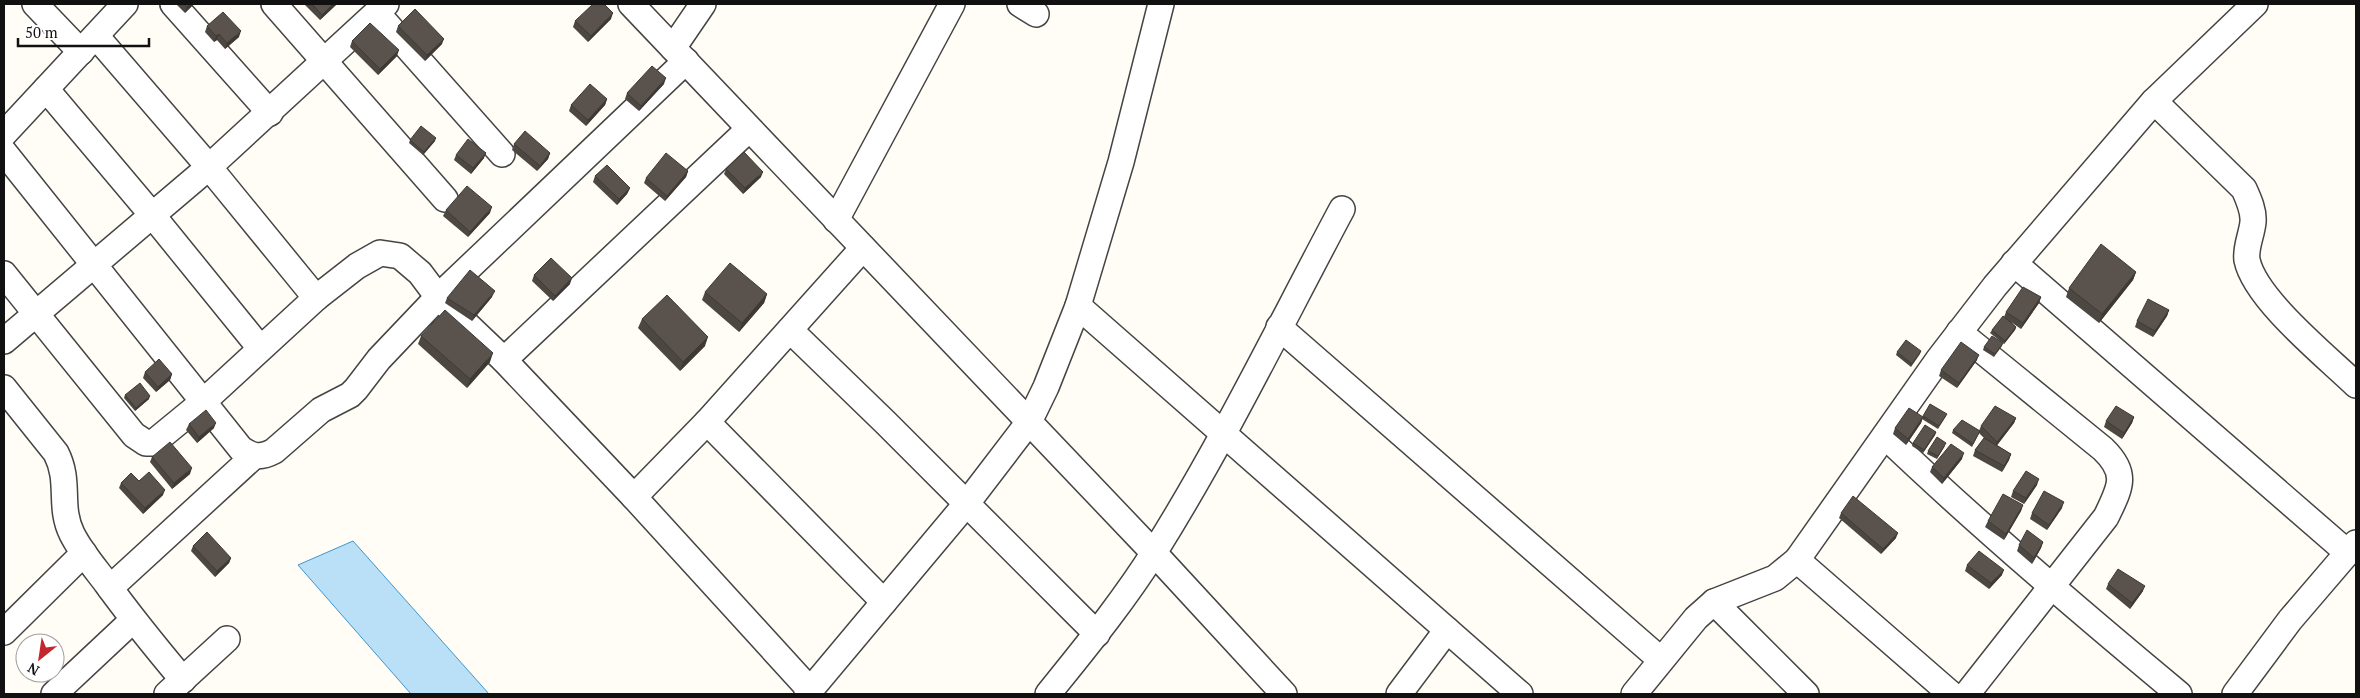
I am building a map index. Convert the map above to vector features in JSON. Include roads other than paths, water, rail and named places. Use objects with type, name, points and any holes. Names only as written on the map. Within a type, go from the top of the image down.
[{"type":"street","points":[[35,4],[88,44],[209,167],[316,298]]},
{"type":"street","points":[[4,134],[125,4]]},
{"type":"street","points":[[173,4],[270,113]]},
{"type":"street","points":[[274,4],[445,199]]},
{"type":"street","points":[[631,4],[1154,553],[1284,694]]},
{"type":"street","points":[[4,152],[241,448],[254,456],[266,456],[321,410],[350,395],[379,359],[438,297],[679,54],[704,4]]},
{"type":"street","points":[[836,220],[952,4]]},
{"type":"street","points":[[4,274],[138,440],[153,443],[203,402],[316,298],[367,259],[385,253],[400,256],[409,262],[438,297],[504,360],[634,497],[808,692],[967,503],[1029,422],[1046,386],[1078,306],[1121,162],[1161,4]]},
{"type":"street","points":[[1634,694],[1696,618],[1714,602],[1775,578],[1797,560],[1825,524],[1959,332],[2014,262],[2154,101],[2255,4]]},
{"type":"street","points":[[4,341],[209,167],[270,113],[382,8],[502,154]]},
{"type":"street","points":[[46,89],[153,216],[260,348]]},
{"type":"street","points":[[2154,101],[2244,189],[2251,205],[2253,221],[2247,257],[2251,272],[2261,291],[2277,309],[2356,384]]},
{"type":"street","points":[[504,360],[750,129]]},
{"type":"street","points":[[1048,694],[1097,634],[1154,553],[1224,433],[1342,208]]},
{"type":"street","points":[[634,497],[707,422],[863,248]]},
{"type":"street","points":[[2014,262],[2352,548],[2290,620],[2235,694]]},
{"type":"street","points":[[1078,306],[1520,694]]},
{"type":"street","points":[[1279,327],[1662,660]]},
{"type":"street","points":[[790,330],[967,503],[1097,634]]},
{"type":"street","points":[[1959,332],[2103,449],[2115,461],[2121,474],[2115,498],[2106,517],[1967,694]]},
{"type":"street","points":[[4,388],[56,453],[65,476],[65,506],[68,522],[84,553],[133,620],[175,687],[227,639]]},
{"type":"street","points":[[707,422],[884,602]]},
{"type":"street","points":[[1885,436],[2052,588],[2179,694]]},
{"type":"street","points":[[110,588],[254,456]]},
{"type":"street","points":[[4,632],[84,553]]},
{"type":"street","points":[[1797,560],[1951,694]]},
{"type":"street","points":[[1714,602],[1803,693]]},
{"type":"street","points":[[54,694],[133,620]]},
{"type":"street","points":[[1399,694],[1447,630]]},
{"type":"water","points":[[353,541],[489,694],[411,694],[298,565]]}]
